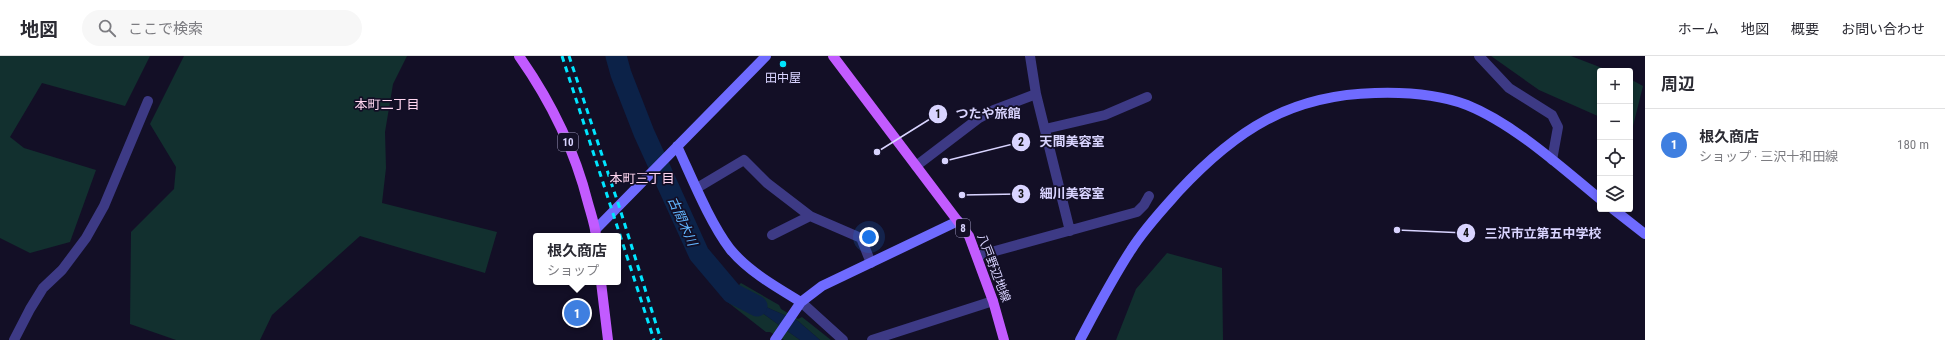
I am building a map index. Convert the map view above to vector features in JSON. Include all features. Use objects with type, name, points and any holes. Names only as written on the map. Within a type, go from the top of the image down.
[{"type":"main road","name":"10","points":[[519,56],[539,87],[570,146],[582,177],[596,233]]},
{"type":"main road","name":"八戸野辺地線","points":[[833,56],[969,236],[993,301],[1004,340]]},
{"type":"main road","points":[[601,285],[608,340]]},
{"type":"street","points":[[596,233],[647,177],[766,56]]},
{"type":"street","points":[[1030,56],[1036,94],[1070,231]]},
{"type":"street","points":[[1479,56],[1509,88],[1552,115],[1558,127],[1552,160]]},
{"type":"street","points":[[1080,340],[1131,249],[1157,214],[1193,176],[1229,144],[1252,127],[1288,110],[1323,98],[1359,93],[1394,92],[1434,96],[1467,106],[1501,122],[1552,160],[1597,197]]},
{"type":"street","points":[[916,166],[979,118],[994,110],[1036,94]]},
{"type":"street","points":[[1045,129],[1105,115],[1147,97]]},
{"type":"street","points":[[14,340],[43,288],[74,256],[104,206],[148,101]]},
{"type":"street","points":[[674,149],[697,188],[719,231],[731,249],[752,270],[779,289],[843,340]]},
{"type":"street","points":[[697,188],[744,160],[767,183],[810,216],[861,238],[871,263]]},
{"type":"street","points":[[977,256],[1137,212],[1144,205],[1149,196]]},
{"type":"street","points":[[1617,212],[1645,234]]},
{"type":"street","points":[[772,235],[810,216]]},
{"type":"street","points":[[775,340],[798,305],[822,286],[958,221]]},
{"type":"street","points":[[872,340],[993,301]]},
{"type":"green space","points":[[0,56],[150,56],[125,106],[42,83],[10,137],[24,148],[96,170],[70,242],[30,253],[0,238]]},
{"type":"green space","points":[[184,56],[407,56],[393,84],[385,132],[386,168],[382,203],[497,232],[485,273],[360,236],[272,315],[260,340],[176,340],[130,324],[131,232],[174,189],[176,167],[150,124]]},
{"type":"green space","points":[[1491,56],[1571,56],[1602,68],[1597,68],[1597,116],[1539,90]]},
{"type":"green space","points":[[1633,81],[1643,86],[1633,126]]},
{"type":"green space","points":[[1167,253],[1222,268],[1223,340],[1116,340],[1136,289]]},
{"type":"green space","points":[[741,283],[779,305],[781,309],[798,319],[802,317],[831,340],[820,340],[798,321],[766,307],[756,298],[734,290]]},
{"type":"green space","points":[[731,294],[750,304],[800,340],[784,340],[770,332],[766,332],[725,300]]},
{"type":"water","points":[[734,290],[756,298],[766,307],[798,321],[820,340],[800,340],[750,304],[731,294]]},
{"type":"waterway","name":"古間木川","points":[[616,56],[621,74],[644,133],[699,254],[732,293],[757,306]]},
{"type":"railway","points":[[562,56],[619,233]]},
{"type":"railway","points":[[569,56],[619,206],[661,340]]},
{"type":"railway","points":[[621,238],[654,340]]},
{"type":"place","name":"田中屋","points":[[783,64]]},
{"type":"place","name":"つたや旅館","points":[[877,152]]},
{"type":"place","name":"天間美容室","points":[[945,161]]},
{"type":"place","name":"細川美容室","points":[[962,195]]},
{"type":"place","name":"三沢市立第五中学校","points":[[1397,230]]},
{"type":"place","name":"根久商店","points":[[577,313]]},
{"type":"district","name":"本町二丁目","points":[[387,104]]},
{"type":"district","name":"本町三丁目","points":[[642,178]]}]
